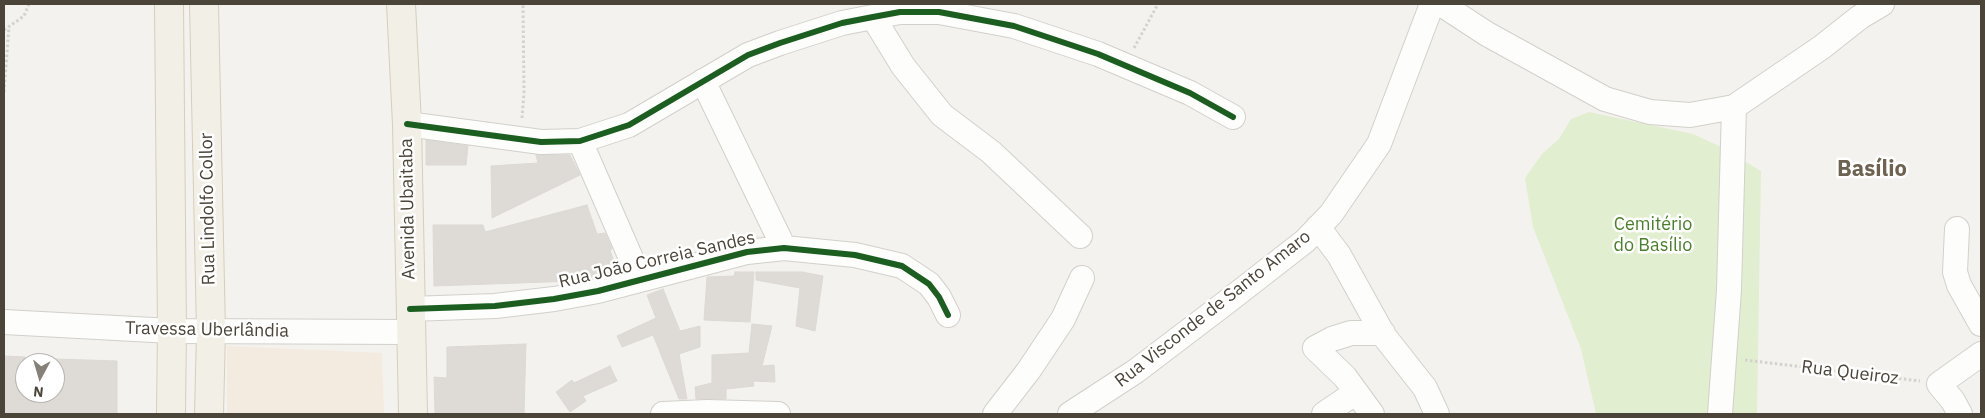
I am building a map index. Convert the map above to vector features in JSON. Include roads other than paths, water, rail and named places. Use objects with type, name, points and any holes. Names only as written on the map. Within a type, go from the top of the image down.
[{"type":"main road","name":"Rua Lindolfo Collor","points":[[169,4],[172,331],[170,414]]},
{"type":"main road","name":"Rua Lindolfo Collor","points":[[204,4],[210,332],[209,414]]},
{"type":"main road","name":"Avenida Ubaitaba","points":[[401,4],[407,124],[413,414]]},
{"type":"street","name":"Rua Visconde de Santo Amaro","points":[[1070,414],[1136,371],[1305,241],[1331,214],[1379,144],[1432,4]]},
{"type":"street","points":[[1441,4],[1487,34],[1605,99],[1650,112],[1690,115],[1734,107],[1822,47],[1860,16],[1882,4]]},
{"type":"street","points":[[407,124],[541,142],[580,142],[629,125],[748,55],[842,23],[900,12],[939,12],[977,19],[1041,35],[1125,66],[1190,93],[1233,117]]},
{"type":"street","points":[[873,17],[903,66],[942,115],[991,152],[1080,236]]},
{"type":"street","points":[[703,81],[784,248]]},
{"type":"street","points":[[1720,414],[1729,290],[1734,107]]},
{"type":"street","points":[[580,142],[640,279]]},
{"type":"street","points":[[1318,227],[1339,255],[1383,333],[1425,388],[1437,414]]},
{"type":"street","points":[[1957,229],[1955,272],[1959,284],[1981,324]]},
{"type":"street","name":"Rua João Correia Sandes","points":[[410,320],[598,291],[747,252],[784,248],[855,254],[902,266],[929,284],[939,297],[948,315]]},
{"type":"street","points":[[995,414],[1029,370],[1063,319],[1082,278]]},
{"type":"street","name":"Travessa Uberlândia","points":[[4,322],[210,332],[410,320]]},
{"type":"street","points":[[1372,414],[1345,377],[1315,348],[1351,333],[1383,333]]},
{"type":"street","points":[[1960,414],[1953,401],[1938,384],[1981,354]]},
{"type":"street","points":[[1324,414],[1355,392]]},
{"type":"street","points":[[663,414],[707,412],[778,414]]},
{"type":"district","name":"Basílio","points":[[1872,170]]},
{"type":"park label","name":"Cemitério do Basílio","points":[[1653,235]]}]
